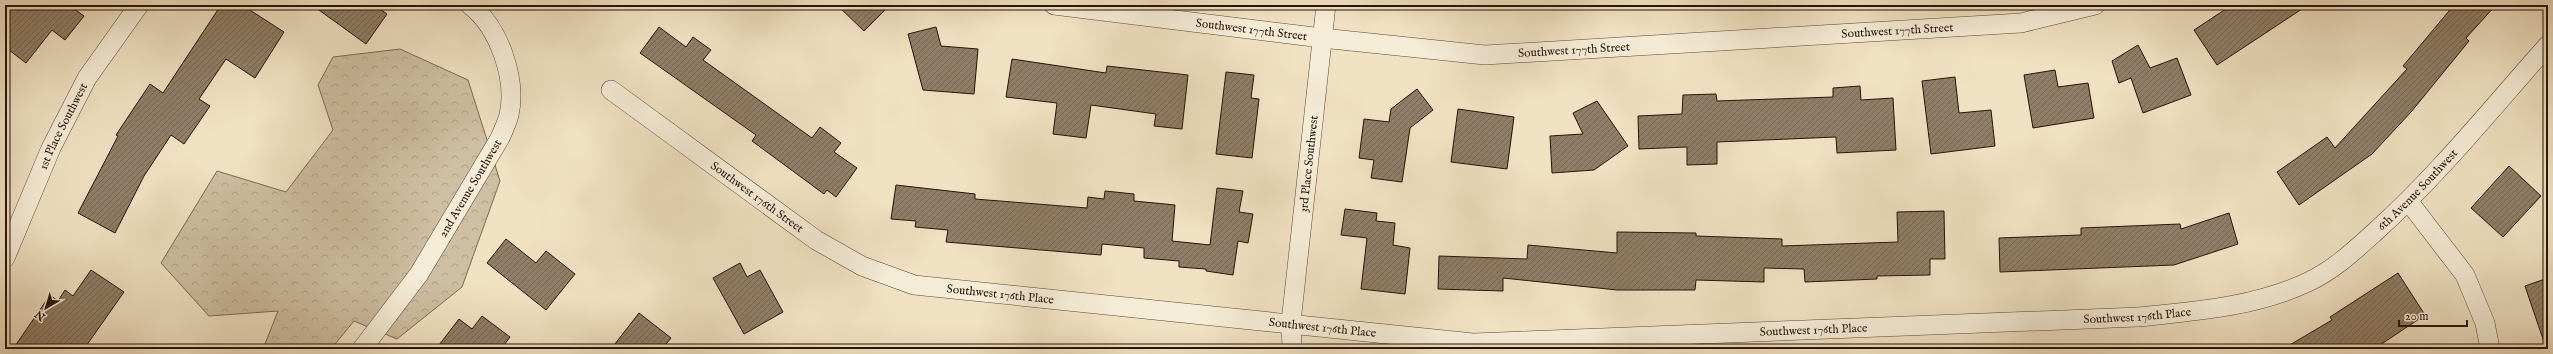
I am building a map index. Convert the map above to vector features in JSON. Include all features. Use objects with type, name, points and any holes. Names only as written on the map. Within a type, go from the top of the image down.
[{"type":"street","name":"1st Place Southwest","points":[[5,258],[51,148],[87,78],[140,5]]},
{"type":"street","name":"Southwest 177th Street","points":[[1054,5],[1322,38],[1485,55],[2021,23],[2095,5]]},
{"type":"street","name":"3rd Place Southwest","points":[[1292,349],[1291,322],[1326,5]]},
{"type":"street","name":"2nd Avenue Southwest","points":[[362,349],[419,274],[500,138],[509,114],[510,84],[502,49],[474,9]]},
{"type":"street","name":"6th Avenue Southwest","points":[[2260,300],[2309,282],[2348,256],[2409,202],[2548,46]]},
{"type":"street","name":"Southwest 176th Street","points":[[611,90],[816,240],[862,266],[914,285]]},
{"type":"street","points":[[2409,202],[2465,275],[2485,323],[2490,349]]},
{"type":"street","name":"Southwest 176th Place","points":[[914,285],[1291,322],[1473,343],[2138,317],[2206,310],[2260,300]]},
{"type":"green space","points":[[400,49],[468,80],[500,181],[462,287],[397,339],[354,321],[331,349],[263,349],[278,311],[209,316],[161,263],[217,171],[286,192],[333,130],[318,85],[333,57]]},
{"type":"building","points":[[5,5],[69,5],[84,16],[65,40],[52,30],[26,63],[5,47]]},
{"type":"building","points":[[221,5],[242,5],[284,32],[255,78],[226,59],[199,99],[210,106],[184,144],[171,135],[144,176],[115,233],[78,213],[118,136],[116,135],[150,84],[163,93]]},
{"type":"building","points":[[312,5],[374,5],[387,14],[366,44]]},
{"type":"building","points":[[837,5],[890,5],[864,31]]},
{"type":"building","points":[[2232,5],[2308,5],[2217,65],[2194,30]]},
{"type":"building","points":[[2454,5],[2496,5],[2466,38],[2469,41],[2411,112],[2372,154],[2299,205],[2277,172],[2327,137],[2335,148],[2407,69],[2403,66]]},
{"type":"building","points":[[659,27],[686,47],[693,37],[711,50],[703,60],[812,138],[820,127],[841,143],[834,152],[857,168],[836,197],[827,190],[824,194],[752,141],[756,135],[640,53]]},
{"type":"building","points":[[936,27],[941,46],[978,49],[974,94],[923,90],[908,34]]},
{"type":"building","points":[[2138,45],[2150,68],[2177,58],[2191,95],[2143,113],[2131,78],[2119,83],[2112,61]]},
{"type":"building","points":[[1012,59],[1106,73],[1107,66],[1188,75],[1182,129],[1154,126],[1156,114],[1091,105],[1086,138],[1053,134],[1057,103],[1006,97]]},
{"type":"building","points":[[2055,70],[2058,87],[2088,83],[2094,118],[2033,128],[2024,75]]},
{"type":"building","points":[[1226,72],[1254,75],[1251,98],[1259,99],[1252,158],[1216,154]]},
{"type":"building","points":[[1955,77],[1959,113],[1991,110],[1995,146],[1931,154],[1922,81]]},
{"type":"building","points":[[1860,86],[1861,100],[1893,98],[1896,150],[1837,153],[1836,137],[1717,142],[1717,164],[1687,165],[1687,147],[1639,149],[1638,116],[1682,114],[1683,95],[1716,94],[1717,101],[1833,97],[1833,88]]},
{"type":"building","points":[[1417,89],[1433,110],[1410,128],[1402,182],[1371,178],[1374,160],[1359,158],[1364,119],[1389,122],[1391,109]]},
{"type":"building","points":[[1597,101],[1628,146],[1594,170],[1552,173],[1550,136],[1583,134],[1573,113]]},
{"type":"building","points":[[1458,109],[1514,117],[1507,169],[1451,162]]},
{"type":"building","points":[[2509,166],[2541,196],[2503,237],[2471,208]]},
{"type":"building","points":[[896,185],[975,194],[975,199],[1087,208],[1088,197],[1104,199],[1105,191],[1134,194],[1134,201],[1175,205],[1172,241],[1210,245],[1217,188],[1243,191],[1239,212],[1253,214],[1248,243],[1238,241],[1233,275],[1206,271],[1206,269],[1179,267],[1179,261],[1144,258],[1144,248],[1102,244],[1101,255],[946,242],[948,230],[915,227],[916,221],[891,219]]},
{"type":"building","points":[[1345,209],[1377,213],[1376,221],[1395,223],[1393,245],[1410,248],[1405,294],[1361,289],[1367,238],[1341,235]]},
{"type":"building","points":[[1944,211],[1945,259],[1930,259],[1930,275],[1877,276],[1877,279],[1805,282],[1804,269],[1764,268],[1764,282],[1696,280],[1695,290],[1617,290],[1503,278],[1503,291],[1438,289],[1439,256],[1527,259],[1528,245],[1617,253],[1617,232],[1696,233],[1696,236],[1782,239],[1782,246],[1898,242],[1897,212]]},
{"type":"building","points":[[2229,213],[2238,244],[2174,265],[2000,272],[1999,238],[2081,235],[2081,228],[2180,224],[2181,229]]},
{"type":"building","points":[[506,239],[536,263],[546,251],[575,274],[546,310],[487,263]]},
{"type":"building","points":[[740,263],[747,277],[760,270],[783,312],[744,334],[713,278]]},
{"type":"building","points":[[91,270],[124,292],[84,349],[13,349],[50,295],[58,301],[65,290],[73,296]]},
{"type":"building","points":[[2398,273],[2425,315],[2374,349],[2283,349],[2332,320],[2330,317]]},
{"type":"building","points":[[2548,278],[2548,344],[2545,345],[2525,286]]},
{"type":"building","points":[[639,313],[671,338],[662,349],[611,349]]},
{"type":"building","points":[[482,316],[510,337],[501,349],[436,349],[459,319],[472,329]]}]
